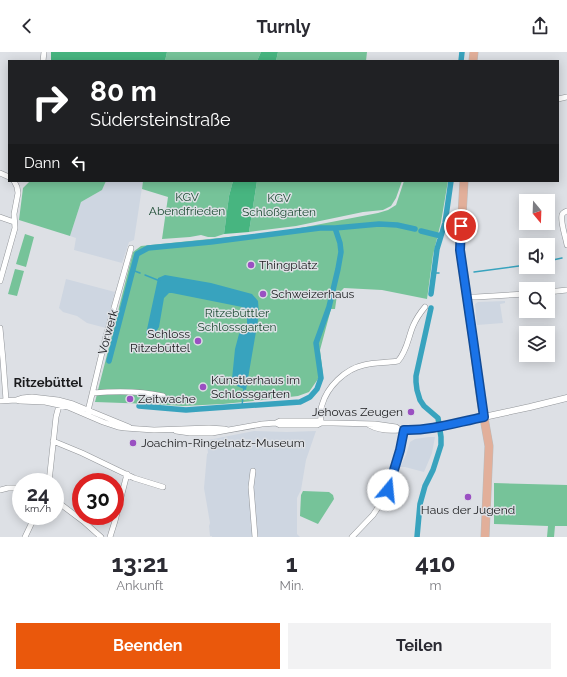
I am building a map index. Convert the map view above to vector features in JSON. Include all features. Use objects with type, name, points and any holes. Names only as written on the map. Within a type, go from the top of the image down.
[{"type":"main road","points":[[464,182],[460,242],[461,263],[489,446],[485,537]]},
{"type":"street","points":[[0,281],[15,228],[14,214],[18,193],[14,182]]},
{"type":"street","points":[[567,211],[564,212],[562,216],[562,221],[567,245]]},
{"type":"street","points":[[0,217],[14,222]]},
{"type":"street","name":"Vorwerk","points":[[88,413],[106,336],[131,248]]},
{"type":"street","points":[[555,291],[567,290]]},
{"type":"street","points":[[466,297],[476,298],[519,295]]},
{"type":"street","points":[[321,424],[321,406],[332,387],[344,375],[358,367],[372,363],[398,362],[406,348],[413,326],[425,307]]},
{"type":"street","points":[[0,328],[3,360],[3,400],[39,397],[60,403],[73,404],[88,413],[122,423],[132,428],[168,430],[209,428],[228,430],[276,423],[280,425],[292,426],[341,423],[368,425],[375,424],[396,427],[402,430],[422,430],[567,398]]},
{"type":"street","points":[[93,393],[124,392],[163,396]]},
{"type":"street","points":[[50,473],[56,417],[60,403]]},
{"type":"street","points":[[353,537],[373,514],[385,497],[402,442],[402,430]]},
{"type":"street","points":[[53,442],[79,452],[134,478],[163,487]]},
{"type":"street","points":[[253,471],[251,487],[255,537]]},
{"type":"street","points":[[110,537],[127,474]]},
{"type":"street","points":[[0,490],[12,488]]},
{"type":"street","points":[[64,507],[101,537]]},
{"type":"street","points":[[25,537],[30,525]]},
{"type":"shaded area","points":[[106,182],[143,182],[134,240],[129,242],[122,263],[74,250],[76,238],[70,236],[81,202],[102,190]]},
{"type":"shaded area","points":[[66,279],[115,292],[106,328],[87,323],[77,316],[63,312],[59,308]]},
{"type":"shaded area","points":[[505,301],[505,303],[500,304],[503,323],[477,325],[475,304],[478,302]]},
{"type":"shaded area","points":[[254,431],[316,431],[306,460],[301,490],[297,498],[297,534],[300,537],[210,536],[210,523],[204,488],[208,440]]},
{"type":"shaded area","points":[[435,437],[432,453],[424,472],[400,467],[410,442],[415,439]]},
{"type":"green space","points":[[51,52],[167,52],[165,60],[51,60]]},
{"type":"green space","points":[[167,52],[261,52],[257,60],[165,60]]},
{"type":"green space","points":[[261,52],[278,52],[276,60],[257,60]]},
{"type":"green space","points":[[278,52],[367,52],[366,60],[276,60]]},
{"type":"green space","points":[[29,182],[106,182],[102,190],[81,202],[70,236],[19,220],[23,188]]},
{"type":"green space","name":"KGV Abendfrieden","points":[[143,182],[233,182],[229,196],[224,234],[215,237],[201,235],[162,239],[168,197],[142,189]]},
{"type":"green space","points":[[233,182],[257,182],[249,232],[224,234],[229,196]]},
{"type":"green space","name":"KGV Schloßgarten","points":[[257,182],[402,182],[396,198],[391,206],[383,210],[363,212],[296,226],[249,232]]},
{"type":"green space","name":"Ritzebüttler Schlossgarten","points":[[404,182],[448,182],[441,222],[433,255],[427,299],[382,290],[344,288],[337,295],[335,309],[331,309],[320,350],[323,375],[318,379],[309,392],[298,396],[263,400],[183,406],[95,402],[133,252],[141,246],[295,229],[378,213],[388,210],[396,205]]},
{"type":"green space","points":[[25,234],[34,237],[26,267],[16,264]]},
{"type":"green space","points":[[15,269],[24,271],[17,296],[8,294]]},
{"type":"green space","points":[[494,483],[567,485],[567,526],[555,526],[554,537],[547,537],[548,526],[494,524]]},
{"type":"green space","points":[[303,491],[329,492],[333,495],[334,499],[318,524],[300,516],[301,495]]},
{"type":"water","points":[[165,275],[211,283],[252,294],[258,301],[259,314],[246,390],[237,386],[232,379],[235,349],[239,334],[247,326],[247,314],[242,307],[169,293],[164,298],[159,327],[154,335],[146,334],[158,278]]},
{"type":"waterway","points":[[461,60],[462,52]]},
{"type":"waterway","points":[[431,294],[437,249],[445,223],[451,182]]},
{"type":"waterway","points":[[139,406],[186,410],[300,402],[310,397],[317,389],[321,378],[316,343],[329,307],[341,252],[340,243],[335,228],[379,224],[397,225],[415,229]]},
{"type":"waterway","points":[[109,361],[137,254],[148,248],[211,242],[320,228],[335,228]]},
{"type":"waterway","points":[[421,231],[441,236]]},
{"type":"waterway","points":[[555,260],[562,258]]},
{"type":"waterway","points":[[474,272],[519,266]]},
{"type":"waterway","points":[[132,270],[140,273]]},
{"type":"waterway","points":[[434,273],[439,273]]},
{"type":"waterway","points":[[145,275],[160,281]]},
{"type":"waterway","points":[[417,537],[420,504],[425,486],[433,470],[441,445],[438,418],[424,406],[420,400],[416,382],[431,308]]},
{"type":"waterway","points":[[242,406],[244,387]]},
{"type":"place","name":"Thingplatz","points":[[251,265]]},
{"type":"place","name":"Schweizerhaus","points":[[263,294]]},
{"type":"place","name":"Schloss Ritzebüttel","points":[[198,341]]},
{"type":"place","name":"Künstlerhaus im Schlossgarten","points":[[203,387]]},
{"type":"place","name":"Zeitwache","points":[[130,399]]},
{"type":"place","name":"Jehovas Zeugen","points":[[411,412]]},
{"type":"place","name":"Joachim-Ringelnatz-Museum","points":[[133,443]]},
{"type":"place","name":"Haus der Jugend","points":[[468,497]]},
{"type":"district","name":"Ritzebüttel","points":[[48,382]]},
{"type":"route","points":[[388,490],[400,450],[404,430],[426,429],[484,417],[460,250],[461,226]]}]
